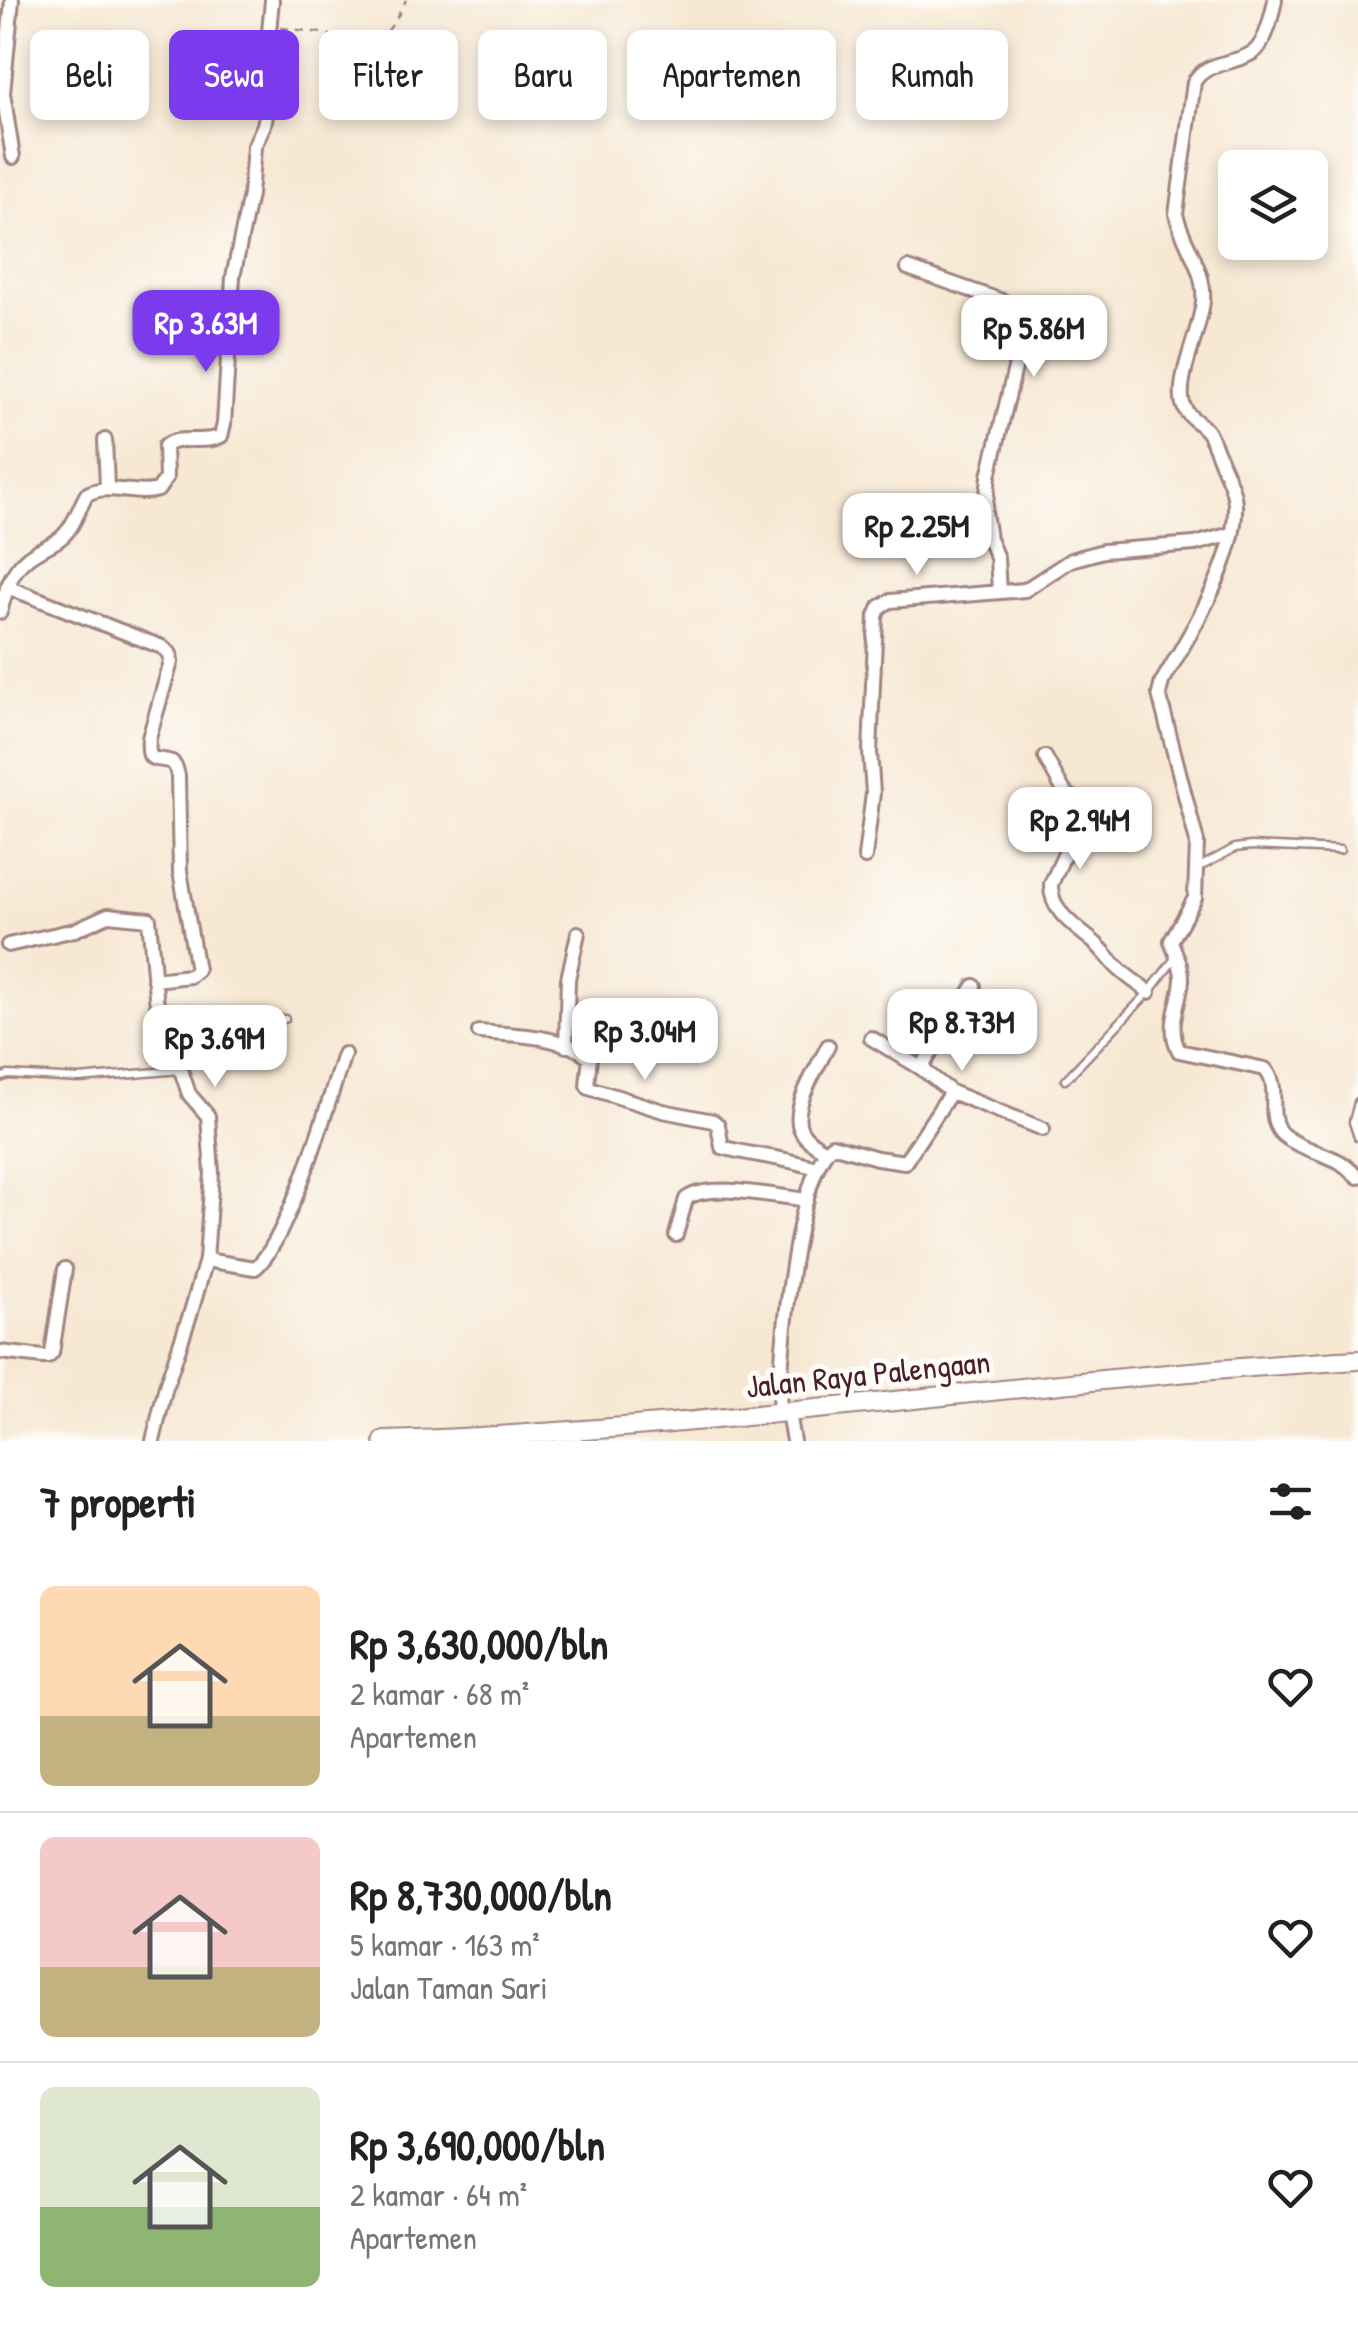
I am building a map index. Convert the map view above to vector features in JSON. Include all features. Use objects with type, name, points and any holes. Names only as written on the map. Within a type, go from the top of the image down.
[{"type":"street","points":[[12,0],[1,94],[13,157]]},
{"type":"street","points":[[0,612],[13,572],[68,530],[86,494],[107,488],[150,493],[158,490],[166,478],[168,443],[214,440],[220,436],[233,277],[250,194],[254,147],[269,102],[272,0]]},
{"type":"street","points":[[1275,0],[1260,44],[1253,52],[1220,64],[1197,76],[1194,82],[1176,214],[1196,264],[1203,300],[1182,400],[1189,416],[1208,433],[1232,489],[1236,511],[1226,557],[1208,601],[1159,694],[1197,842],[1195,898],[1171,941],[1183,978],[1173,1026],[1178,1051],[1265,1069],[1274,1082],[1277,1128],[1284,1136],[1340,1162],[1358,1177]]},
{"type":"street","points":[[908,268],[1005,302],[1020,314],[1022,339],[989,476],[985,512],[988,539],[997,558],[999,591]]},
{"type":"street","points":[[105,440],[107,488]]},
{"type":"street","points":[[866,857],[873,793],[870,752],[874,637],[880,606],[890,601],[1025,590],[1071,560],[1103,551],[1195,544],[1231,534]]},
{"type":"street","points":[[7,586],[162,647],[170,654],[172,662],[148,750],[150,758],[172,762],[178,776],[180,871],[197,970],[190,976],[154,980]]},
{"type":"street","points":[[1046,757],[1065,793],[1083,808],[1051,884],[1051,896],[1074,928],[1149,992]]},
{"type":"street","points":[[8,945],[75,930],[108,914],[150,920],[158,1030],[189,1094],[206,1112],[212,1173],[206,1260],[166,1386],[154,1441]]},
{"type":"street","points":[[566,1046],[568,979],[578,933]]},
{"type":"street","points":[[921,1068],[974,986]]},
{"type":"street","points":[[479,1032],[531,1037],[585,1053],[590,1057],[589,1088],[713,1122],[718,1125],[722,1148],[815,1168]]},
{"type":"street","points":[[871,1038],[921,1068],[951,1092],[1043,1130]]},
{"type":"street","points":[[825,1151],[809,1140],[800,1128],[798,1116],[804,1094],[828,1046]]},
{"type":"street","points":[[206,1260],[255,1268],[269,1254],[299,1186],[344,1054]]},
{"type":"street","points":[[793,1441],[783,1413],[780,1366],[815,1168],[832,1145],[905,1162],[951,1092]]},
{"type":"street","points":[[676,1235],[686,1199],[695,1193],[724,1191],[807,1200]]},
{"type":"street","points":[[0,1352],[43,1357],[52,1353],[65,1269]]},
{"type":"street","name":"Jalan Raya Palengaan","points":[[384,1441],[593,1435],[1240,1367],[1358,1360]]},
{"type":"lane","points":[[1197,869],[1235,848],[1340,850]]},
{"type":"lane","points":[[1065,1080],[1149,992],[1177,956]]},
{"type":"lane","points":[[158,1030],[285,1019]]},
{"type":"lane","points":[[0,1078],[8,1075],[80,1079],[180,1070]]},
{"type":"lane","points":[[1358,1102],[1354,1122],[1358,1137]]},
{"type":"path","points":[[270,27],[370,44],[396,20],[406,0]]}]
